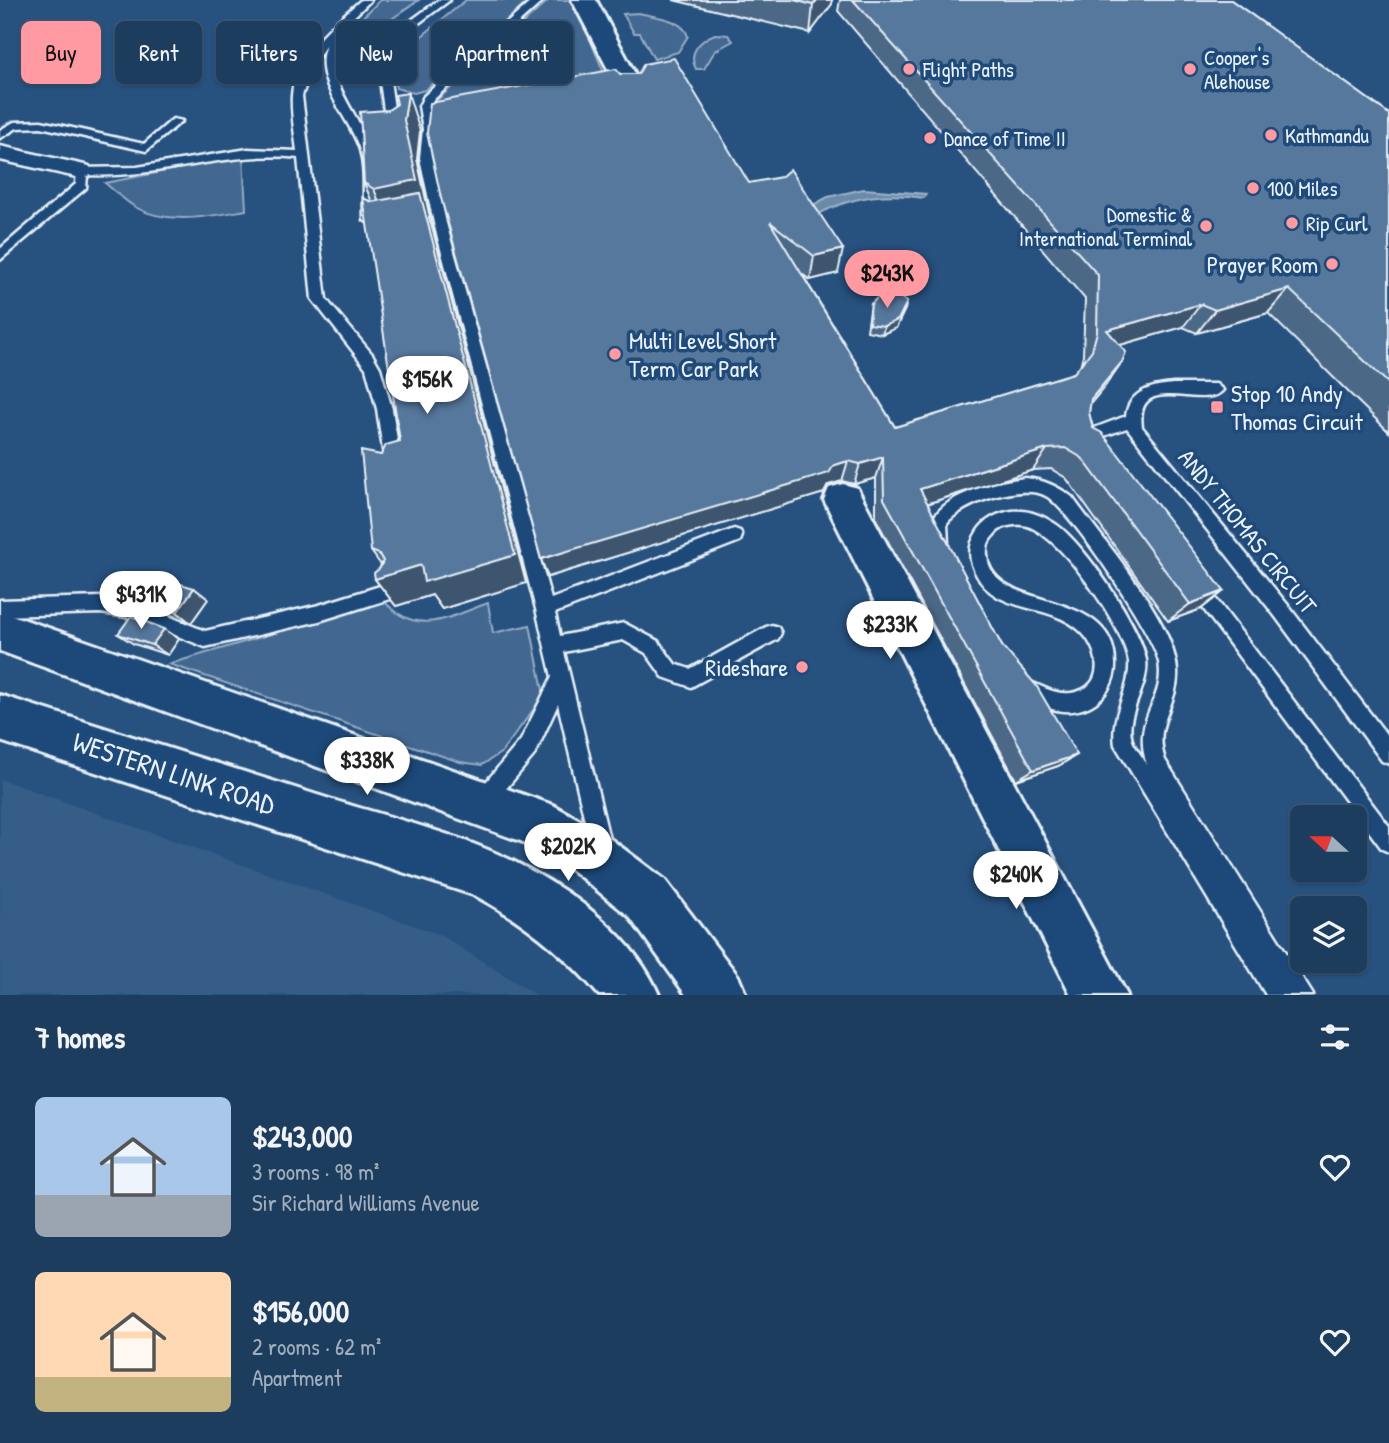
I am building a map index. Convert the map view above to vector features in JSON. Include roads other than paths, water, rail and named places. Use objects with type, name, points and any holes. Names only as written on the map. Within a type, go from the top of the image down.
[{"type":"street","points":[[584,0],[631,91]]},
{"type":"street","points":[[0,153],[80,171]]},
{"type":"street","points":[[843,499],[1100,995]]},
{"type":"street","points":[[0,631],[536,822],[584,849],[647,898],[719,995]]},
{"type":"street","name":"WESTERN LINK ROAD","points":[[0,718],[436,857],[494,878],[564,923],[617,971],[632,995]]},
{"type":"lane","points":[[366,0],[319,46],[301,74],[298,96],[319,299],[333,323],[367,359],[375,375],[395,480]]},
{"type":"lane","points":[[395,146],[382,58],[401,32],[445,0]]},
{"type":"lane","points":[[539,0],[428,98],[424,106],[429,129],[426,159],[433,224],[545,610],[559,682],[606,867]]},
{"type":"lane","points":[[345,20],[328,46],[327,72],[365,149],[371,225],[379,230]]},
{"type":"lane","points":[[0,135],[14,125],[41,124],[146,148],[177,121]]},
{"type":"lane","points":[[0,256],[82,185],[80,171],[126,173],[276,149],[304,155]]},
{"type":"lane","points":[[1106,467],[1095,451],[1094,434],[1132,420],[1133,403],[1156,391],[1216,390]]},
{"type":"lane","name":"ANDY THOMAS CIRCUIT","points":[[1132,420],[1135,429],[1281,610],[1389,754]]},
{"type":"lane","points":[[948,561],[937,534],[938,523],[944,513],[954,506],[1026,483],[1041,484],[1054,490],[1066,502],[1164,646],[1170,681],[1149,730],[1151,753],[1302,995]]},
{"type":"lane","points":[[1014,676],[1027,691],[1071,704],[1086,700],[1098,691],[1106,659],[1098,638],[1086,624],[1072,614],[1010,595],[994,586],[984,573],[978,548],[981,536],[990,525],[1003,519],[1023,518],[1056,533],[1068,545],[1128,635],[1138,656],[1138,670],[1121,723],[1124,745],[1279,995]]},
{"type":"lane","points":[[545,610],[734,536]]},
{"type":"lane","points":[[1188,576],[1389,842]]},
{"type":"lane","points":[[0,608],[101,605],[135,610],[205,639],[285,622],[393,590]]},
{"type":"lane","points":[[552,646],[625,631],[652,647],[668,671],[691,678],[772,633]]},
{"type":"lane","points":[[482,802],[528,747],[559,682]]},
{"type":"lane","points":[[995,794],[1027,822],[1119,995]]},
{"type":"place","name":"Flight Paths","points":[[909,69]]},
{"type":"place","name":"Cooper's Alehouse","points":[[1190,69]]},
{"type":"place","name":"Kathmandu","points":[[1271,135]]},
{"type":"place","name":"Dance of Time II","points":[[930,138]]},
{"type":"place","name":"100 Miles","points":[[1253,188]]},
{"type":"place","name":"Rip Curl","points":[[1292,223]]},
{"type":"place","name":"Domestic & International Terminal","points":[[1206,226]]},
{"type":"place","name":"Prayer Room","points":[[1332,264]]},
{"type":"place","name":"Multi Level Short Term Car Park","points":[[615,354]]},
{"type":"place","name":"Stop 10 Andy Thomas Circuit","points":[[1217,407]]},
{"type":"place","name":"Rideshare","points":[[802,667]]}]
